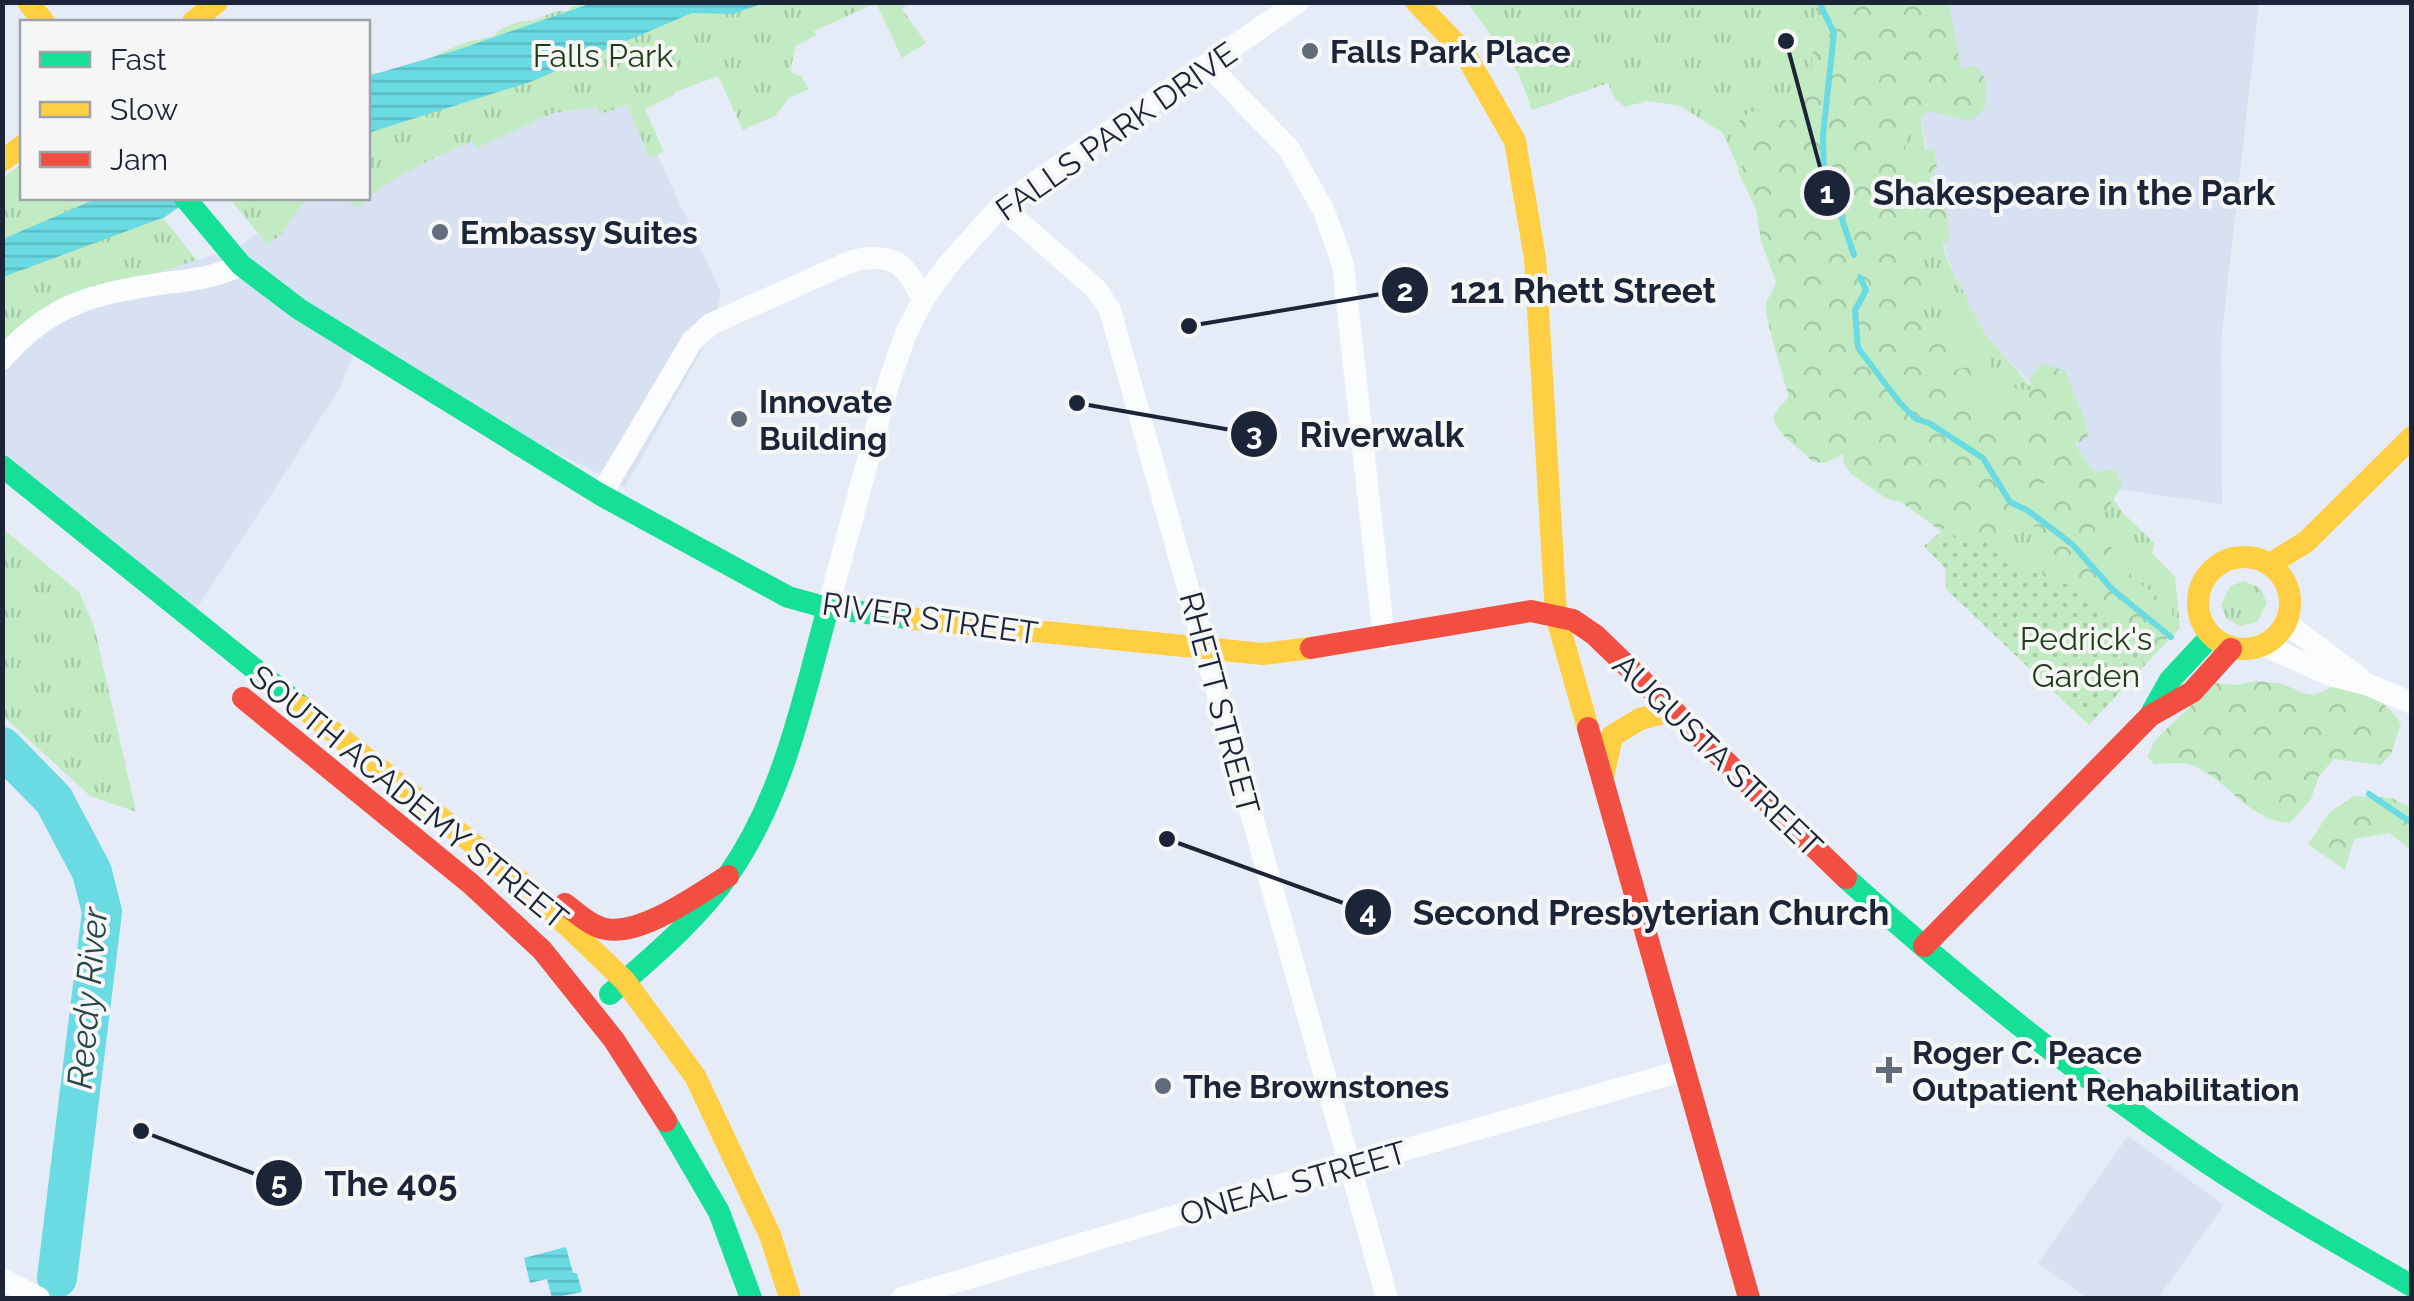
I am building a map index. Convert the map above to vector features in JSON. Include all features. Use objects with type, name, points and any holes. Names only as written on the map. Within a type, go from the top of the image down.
[{"type":"main road","points":[[195,20],[217,2]]},
{"type":"main road","points":[[1416,2],[1464,52],[1516,141],[1535,258],[1556,614],[1749,1298]]},
{"type":"main road","name":"RIVER STREET","points":[[187,200],[241,265],[299,309],[601,495],[788,597],[828,608],[1263,654],[1531,612],[1556,614]]},
{"type":"main road","points":[[2270,564],[2306,542],[2412,437]]},
{"type":"main road","name":"SOUTH ACADEMY STREET","points":[[2,466],[526,886],[625,981],[695,1076],[770,1235],[790,1298]]},
{"type":"main road","points":[[1924,946],[2150,716],[2170,680],[2221,642],[2263,645],[2277,636],[2286,623],[2290,594],[2306,542]]},
{"type":"main road","points":[[2221,642],[2202,621],[2198,604],[2200,587],[2211,570],[2238,557],[2251,557],[2270,564],[2281,574],[2290,594]]},
{"type":"main road","name":"FALLS PARK DRIVE","points":[[591,1011],[690,922],[728,876],[764,810],[779,772],[828,608]]},
{"type":"main road","name":"AUGUSTA STREET","points":[[1556,614],[1595,635],[1816,851],[2048,1048],[2128,1109],[2284,1212],[2412,1286]]},
{"type":"main road","name":"SOUTH ACADEMY STREET","points":[[225,682],[471,884],[542,950],[614,1040],[693,1162],[719,1212],[751,1298]]},
{"type":"main road","points":[[1602,782],[1612,736],[1640,718],[1674,710]]},
{"type":"main road","points":[[526,886],[566,904],[596,926],[626,930],[642,926],[728,876]]},
{"type":"street","name":"FALLS PARK DRIVE","points":[[828,608],[905,335],[923,300],[966,242],[1002,206],[1298,2]]},
{"type":"street","points":[[1209,66],[1290,150],[1324,212],[1343,265],[1384,638]]},
{"type":"street","name":"RHETT STREET","points":[[1002,206],[1096,289],[1110,310],[1387,1298]]},
{"type":"street","points":[[601,495],[701,330],[852,260],[873,256],[900,264],[911,275],[923,300]]},
{"type":"street","points":[[2,359],[37,322],[57,310],[124,289],[219,276],[241,265]]},
{"type":"street","points":[[2286,623],[2366,684]]},
{"type":"street","points":[[2263,645],[2330,675],[2366,684],[2412,703]]},
{"type":"street","name":"ONEAL STREET","points":[[902,1298],[1238,1197],[1685,1070]]},
{"type":"street","points":[[2,1279],[39,1298]]},
{"type":"shaded area","points":[[1891,3],[2259,3],[2221,342],[2222,504],[2101,487],[2032,385],[1984,335],[1947,257],[1921,119]]},
{"type":"shaded area","points":[[568,103],[635,107],[721,293],[711,334],[625,487],[403,375],[358,343],[339,390],[186,625],[3,477],[2,345],[43,310],[219,253],[230,253],[304,200],[370,200],[370,169]]},
{"type":"shaded area","points":[[2128,1136],[2224,1205],[2158,1298],[2087,1298],[2038,1263]]},
{"type":"green space","name":"Falls Park","points":[[876,3],[814,31],[816,35],[796,46],[790,71],[802,77],[809,89],[789,98],[775,116],[743,130],[718,76],[673,93],[645,109],[664,152],[650,158],[627,105],[600,114],[597,107],[553,113],[476,148],[472,141],[426,162],[370,197],[370,74],[404,69],[464,43],[494,36],[517,22],[568,11],[571,6]]},
{"type":"green space","points":[[876,3],[912,3],[902,9],[926,43],[902,58]]},
{"type":"green space","points":[[1468,3],[1889,3],[1912,63],[1946,257],[1984,333],[2045,403],[2124,514],[2154,543],[2152,553],[2175,577],[2180,628],[2144,666],[2136,636],[2042,577],[2010,564],[1985,539],[1767,256],[1756,209],[1723,133],[1680,106],[1647,101],[1625,107],[1615,99],[1608,83],[1532,110],[1519,75]]},
{"type":"green space","points":[[1816,3],[1949,3],[1961,68],[1976,66],[1985,78],[1985,107],[1972,121],[1928,111],[1911,129],[1902,158],[1913,161],[1921,152],[1934,148],[1937,167],[1929,181],[1943,188],[1950,239],[1906,266],[1925,285],[1917,316],[1931,333],[1951,333],[1963,327],[1974,341],[1972,358],[1944,366],[1945,372],[1976,365],[1980,355],[1990,358],[1990,380],[1971,397],[1983,408],[1993,406],[2006,383],[2031,390],[2030,378],[2041,363],[2066,371],[2088,437],[2071,447],[2090,477],[2099,471],[2115,470],[2122,485],[2094,531],[2135,580],[2172,607],[2174,629],[2144,666],[2136,636],[2066,584],[2042,577],[2043,544],[2034,527],[2038,503],[2063,494],[2050,477],[1999,520],[2006,524],[2004,533],[1978,544],[1949,537],[1901,502],[1887,499],[1851,474],[1843,454],[1825,463],[1813,462],[1776,426],[1773,418],[1789,397],[1766,310],[1776,282],[1761,241],[1756,209],[1738,172],[1743,165],[1733,138],[1736,126],[1753,112],[1765,110],[1788,123],[1806,97]]},
{"type":"green space","points":[[20,165],[20,200],[149,200],[197,260],[43,310],[3,345],[2,178]]},
{"type":"green space","points":[[231,200],[308,200],[280,235],[267,244]]},
{"type":"green space","name":"Falls Park","points":[[346,200],[367,200],[358,208]]},
{"type":"green space","points":[[2,528],[79,592],[94,626],[136,812],[90,796],[3,716]]},
{"type":"green space","name":"Pedrick's Garden","points":[[1945,528],[1958,538],[1985,539],[2010,564],[2066,584],[2136,636],[2144,666],[2089,725],[1946,589],[1945,568],[1924,546]]},
{"type":"green space","points":[[2244,581],[2260,588],[2267,603],[2257,622],[2240,626],[2227,619],[2221,605],[2230,586]]},
{"type":"green space","points":[[2215,683],[2282,684],[2308,694],[2320,693],[2336,684],[2373,697],[2401,724],[2391,754],[2381,765],[2334,759],[2319,776],[2311,799],[2290,823],[2263,816],[2194,766],[2154,764],[2147,756],[2156,739]]},
{"type":"green space","points":[[2354,796],[2392,798],[2411,808],[2411,850],[2389,833],[2354,839],[2345,870],[2308,844],[2330,812]]},
{"type":"water","points":[[592,3],[764,3],[733,14],[692,13],[530,82],[370,132],[370,75]]},
{"type":"water","points":[[93,200],[189,200],[165,217],[3,277],[3,239]]},
{"type":"water","points":[[566,1247],[582,1292],[552,1298],[547,1279],[530,1283],[524,1258]]},
{"type":"waterway","points":[[1819,2],[1834,33],[1823,135],[1824,181],[1854,255]]},
{"type":"waterway","points":[[1860,277],[1866,290],[1855,310],[1858,348],[1900,403],[1916,419],[1929,423],[1983,458],[2010,502],[2073,545],[2112,589],[2171,637]]},
{"type":"waterway","name":"Reedy River","points":[[2,747],[54,800],[92,872],[102,912],[57,1278]]},
{"type":"waterway","points":[[2369,794],[2412,823]]},
{"type":"traffic: fast","points":[[187,200],[241,265],[299,309],[601,495],[788,597],[828,608],[916,619]]},
{"type":"traffic: fast","points":[[2,466],[302,707]]},
{"type":"traffic: fast","points":[[610,994],[703,907],[748,844],[790,746],[828,608]]},
{"type":"traffic: fast","points":[[2152,712],[2170,680],[2211,636]]},
{"type":"traffic: fast","points":[[1846,878],[1929,951],[2101,1088],[2245,1188],[2412,1286]]},
{"type":"traffic: fast","points":[[666,1121],[719,1212],[751,1298]]},
{"type":"traffic: slow","points":[[28,2],[42,20]]},
{"type":"traffic: slow","points":[[195,20],[217,2]]},
{"type":"traffic: slow","points":[[1416,2],[1464,52],[1515,141],[1535,258],[1556,615],[1588,728]]},
{"type":"traffic: slow","points":[[2,161],[20,148]]},
{"type":"traffic: slow","points":[[2270,564],[2306,542],[2412,437]]},
{"type":"traffic: slow","points":[[2235,557],[2253,557],[2270,564],[2283,577],[2290,603],[2283,629],[2270,642],[2253,649],[2235,649],[2218,642],[2205,629],[2198,612],[2198,594],[2205,577],[2218,564],[2235,557]]},
{"type":"traffic: slow","points":[[916,619],[1263,654],[1311,648]]},
{"type":"traffic: slow","points":[[302,707],[526,886],[625,981],[695,1076],[770,1235],[790,1298]]},
{"type":"traffic: slow","points":[[1603,778],[1612,736],[1640,719],[1674,710]]},
{"type":"traffic: jam","points":[[1311,648],[1531,611],[1573,620],[1595,635],[1846,878]]},
{"type":"traffic: jam","points":[[1924,946],[2150,716],[2192,692],[2231,649]]},
{"type":"traffic: jam","points":[[243,698],[471,884],[542,950],[614,1040],[666,1121]]},
{"type":"traffic: jam","points":[[1588,728],[1749,1298]]},
{"type":"traffic: jam","points":[[565,904],[595,925],[620,929],[653,920],[728,876]]},
{"type":"place","name":"Shakespeare in the Park","points":[[1786,41]]},
{"type":"place","name":"Falls Park Place","points":[[1310,51]]},
{"type":"place","name":"Embassy Suites","points":[[440,232]]},
{"type":"place","name":"121 Rhett Street","points":[[1189,326]]},
{"type":"place","name":"Riverwalk","points":[[1077,403]]},
{"type":"place","name":"Innovate Building","points":[[739,419]]},
{"type":"place","name":"Second Presbyterian Church","points":[[1167,839]]},
{"type":"place","name":"Roger C. Peace Outpatient Rehabilitation","points":[[1889,1070]]},
{"type":"place","name":"The Brownstones","points":[[1163,1086]]},
{"type":"place","name":"The 405","points":[[141,1131]]}]
